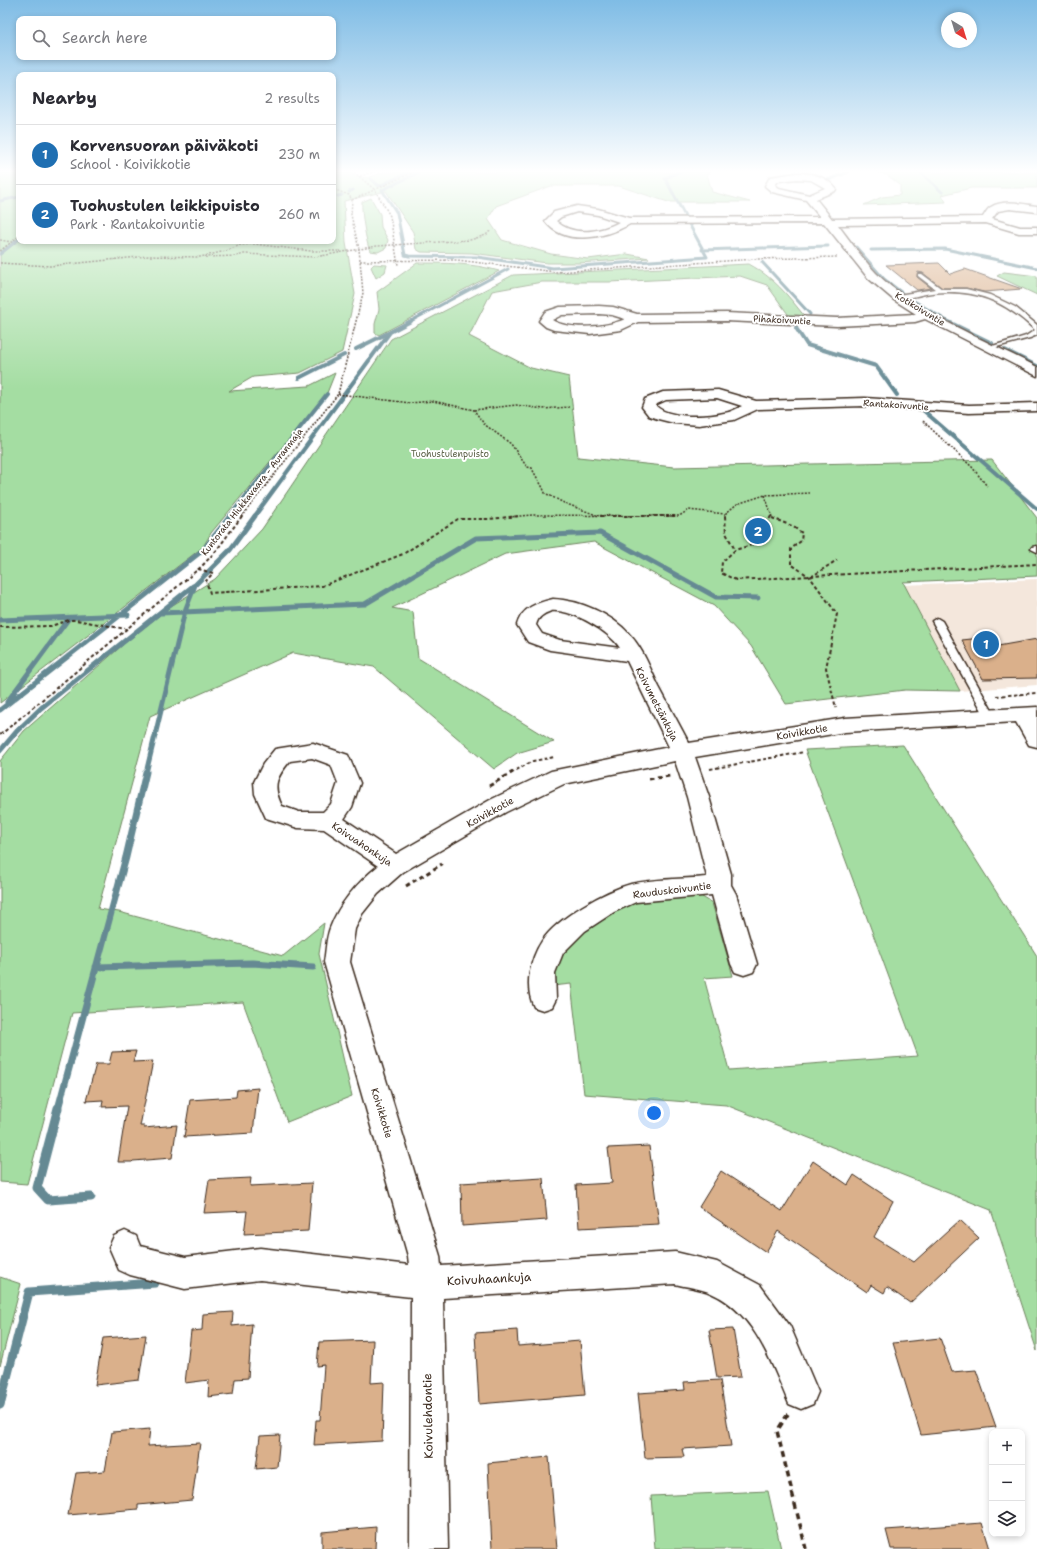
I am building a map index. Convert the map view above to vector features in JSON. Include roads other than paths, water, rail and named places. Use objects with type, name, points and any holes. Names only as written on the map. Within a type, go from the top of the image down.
[{"type":"street","name":"Kotikoivuntie","points":[[847,244],[872,275],[898,297],[927,316],[1037,372]]},
{"type":"street","name":"Pihakoivuntie","points":[[636,318],[614,327],[586,329],[564,329],[550,326],[545,321],[549,315],[560,311],[599,310],[613,311],[636,318],[726,317],[837,322],[927,316]]},
{"type":"street","name":"Rantakoivuntie","points":[[755,405],[729,417],[697,420],[662,417],[652,412],[649,407],[650,402],[663,396],[687,394],[718,394],[755,405],[865,402],[969,409],[1037,407]]},
{"type":"street","name":"Koivumetsänkuja","points":[[633,656],[557,646],[535,638],[526,625],[527,618],[535,611],[554,605],[576,608],[601,622],[623,638],[633,656],[682,752]]},
{"type":"street","name":"Koivikkotie","points":[[427,1283],[424,1256],[337,962],[342,929],[352,908],[369,887],[395,866],[498,806],[559,777],[682,752],[845,724],[1029,715]]},
{"type":"street","points":[[1029,715],[1037,740]]},
{"type":"street","name":"Rauduskoivuntie","points":[[682,752],[690,773],[719,874],[719,885],[724,894],[744,964]]},
{"type":"street","name":"Koivuahonkuja","points":[[328,821],[395,866]]},
{"type":"street","name":"Rauduskoivuntie","points":[[543,999],[542,973],[552,947],[576,924],[605,905],[633,893],[719,885]]},
{"type":"street","name":"Koivuhaankuja","points":[[125,1247],[130,1259],[185,1273],[260,1264],[427,1283],[675,1268],[717,1278],[748,1297],[778,1338],[801,1392]]},
{"type":"street","name":"Koivulehdontie","points":[[427,1283],[430,1549]]},
{"type":"lane","points":[[920,275],[941,291]]},
{"type":"lane","points":[[962,290],[964,282]]},
{"type":"lane","points":[[898,297],[941,291],[962,290],[976,292],[996,300],[1021,313],[1037,331],[1028,337],[991,348]]},
{"type":"lane","points":[[937,621],[990,716]]},
{"type":"waterway","points":[[0,254],[12,244]]},
{"type":"waterway","points":[[403,244],[405,255],[409,256],[477,257],[553,268],[707,257],[703,250]]},
{"type":"waterway","points":[[700,244],[703,250]]},
{"type":"waterway","points":[[703,250],[828,246]]},
{"type":"waterway","points":[[856,247],[884,279],[902,293]]},
{"type":"waterway","points":[[871,250],[945,249],[1037,268]]},
{"type":"waterway","points":[[762,262],[810,314]]},
{"type":"waterway","points":[[409,322],[508,269]]},
{"type":"waterway","points":[[909,298],[949,322]]},
{"type":"waterway","points":[[254,517],[390,332],[411,321]]},
{"type":"waterway","points":[[949,322],[992,343]]},
{"type":"waterway","points":[[796,328],[807,345],[876,366],[897,395]]},
{"type":"waterway","points":[[356,349],[388,333]]},
{"type":"waterway","points":[[1005,350],[1037,366]]},
{"type":"waterway","points":[[299,378],[344,355]]},
{"type":"waterway","points":[[229,517],[327,394]]},
{"type":"waterway","points":[[924,411],[1037,509]]},
{"type":"waterway","points":[[120,615],[203,550],[230,516]]},
{"type":"waterway","points":[[185,612],[195,585],[230,550],[255,516]]},
{"type":"waterway","points":[[185,612],[365,604],[476,538],[600,533],[716,597],[758,598]]},
{"type":"waterway","points":[[0,751],[17,731],[41,708],[193,586]]},
{"type":"waterway","points":[[146,773],[185,612]]},
{"type":"waterway","points":[[161,613],[185,612]]},
{"type":"waterway","points":[[0,620],[120,615]]},
{"type":"waterway","points":[[0,710],[120,615]]},
{"type":"waterway","points":[[120,615],[128,615]]},
{"type":"waterway","points":[[7,702],[69,618]]},
{"type":"waterway","points":[[96,967],[126,857],[146,772]]},
{"type":"waterway","points":[[96,967],[252,963],[313,967]]},
{"type":"waterway","points":[[58,1109],[96,967]]},
{"type":"waterway","points":[[58,1108],[37,1188],[48,1200],[91,1197]]},
{"type":"waterway","points":[[0,1405],[29,1292],[155,1283]]},
{"type":"place","name":"Tuohustulen leikkipuisto","points":[[758,531]]},
{"type":"place","name":"Korvensuoran päiväkoti","points":[[986,644]]},
{"type":"park label","name":"Tuohustulenpuisto","points":[[450,454]]}]
